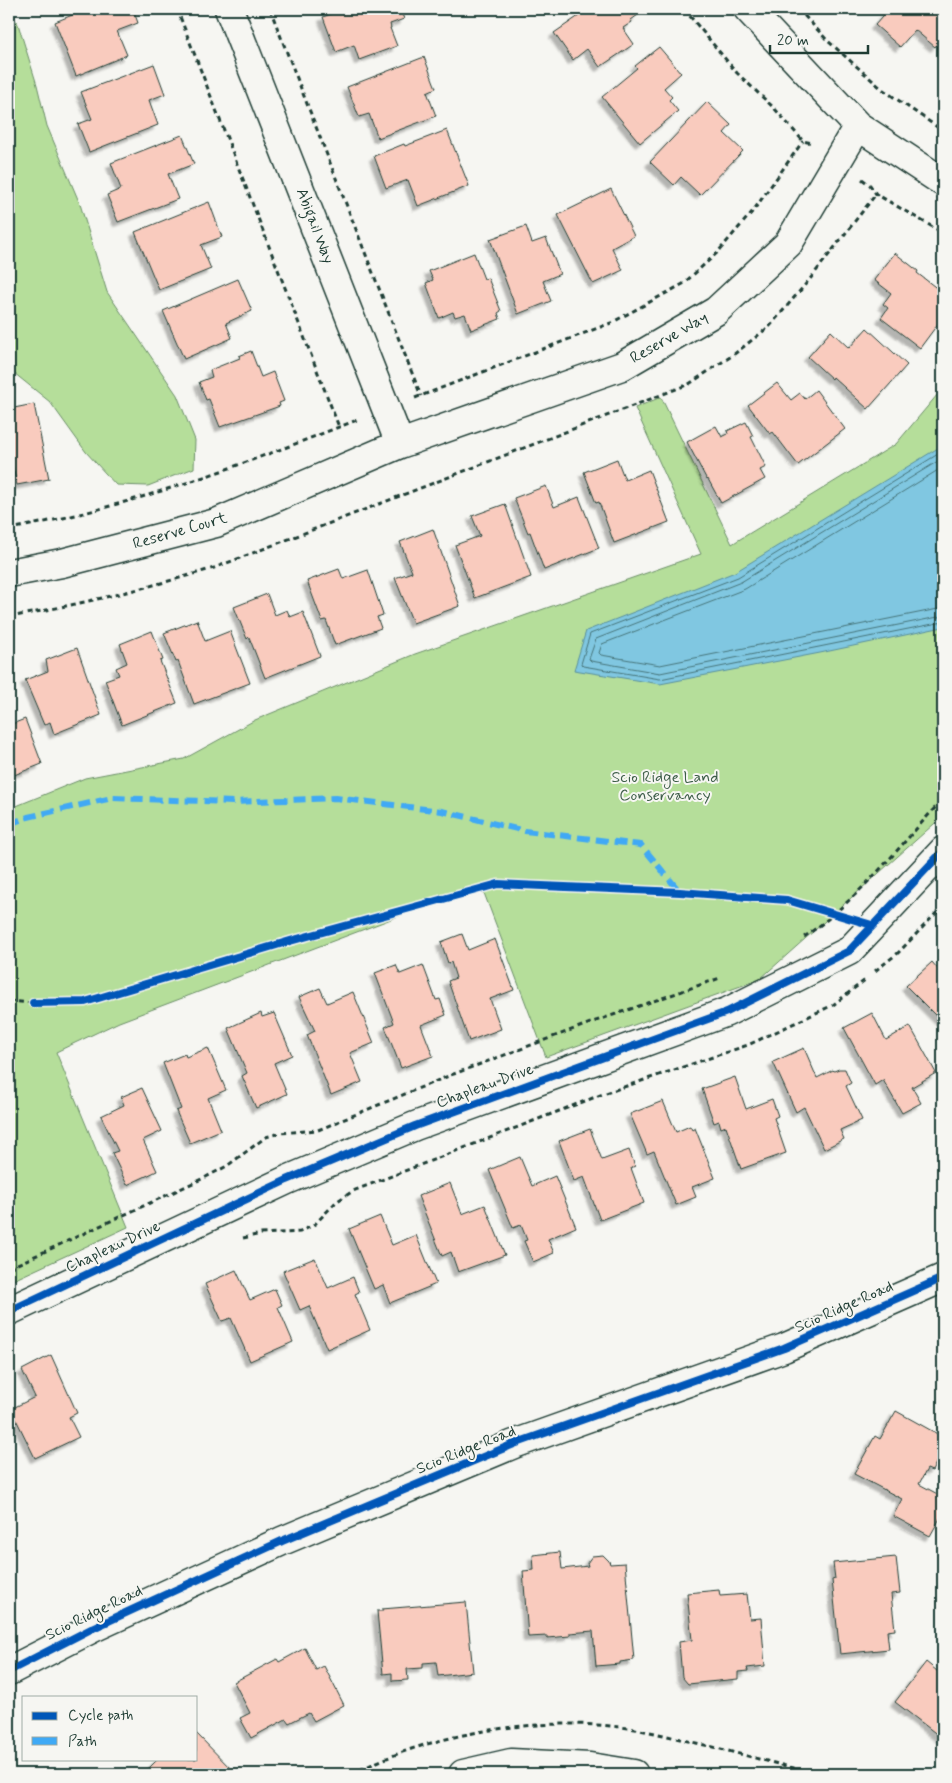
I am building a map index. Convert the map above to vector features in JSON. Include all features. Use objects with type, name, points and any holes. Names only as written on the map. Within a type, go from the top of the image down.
[{"type":"street","name":"Abigail Way","points":[[229,9],[400,444]]},
{"type":"street","points":[[748,9],[858,126],[943,182]]},
{"type":"street","name":"Reserve Way","points":[[400,444],[622,366],[716,311],[788,244],[858,126]]},
{"type":"street","name":"Reserve Court","points":[[9,573],[62,564],[216,523],[400,444]]},
{"type":"street","name":"Chapleau Drive","points":[[9,1311],[287,1180],[415,1126],[727,1012],[849,951],[943,851]]},
{"type":"street","name":"Scio Ridge Road","points":[[9,1671],[92,1628],[282,1541],[514,1444],[784,1348],[943,1278]]},
{"type":"street","points":[[463,1774],[511,1763],[590,1768],[634,1774]]},
{"type":"path","points":[[177,9],[339,427]]},
{"type":"path","points":[[270,9],[421,396]]},
{"type":"path","points":[[684,9],[737,73],[775,109],[803,141],[816,144],[870,185],[876,194],[943,233]]},
{"type":"path","points":[[798,9],[828,41],[882,89],[943,131]]},
{"type":"path","points":[[9,529],[113,506],[204,477],[611,323],[684,284],[717,253],[753,211],[803,141]]},
{"type":"path","points":[[797,941],[849,901],[943,799]]},
{"type":"path","points":[[238,1240],[246,1236],[300,1232],[315,1224],[336,1202],[353,1191],[602,1094],[748,1045],[833,1005],[898,953],[943,906]]},
{"type":"path","points":[[825,911],[872,925]]},
{"type":"path","points":[[9,1268],[206,1177],[227,1166],[266,1137],[280,1133],[318,1130],[451,1075],[593,1022],[722,978]]},
{"type":"path","points":[[9,1001],[33,1004],[42,1003]]},
{"type":"green space","points":[[9,11],[18,24],[37,85],[47,126],[80,204],[107,292],[177,395],[195,440],[194,468],[148,486],[116,485],[86,452],[50,402],[9,369]]},
{"type":"green space","name":"Scio Ridge Land Conservancy","points":[[943,388],[943,816],[760,979],[546,1057],[481,885],[119,1022],[56,1052],[128,1227],[9,1282],[9,809],[85,778],[184,759],[255,720],[415,654],[701,554],[635,408],[661,397],[732,544],[896,444]]},
{"type":"water","points":[[943,445],[943,627],[660,684],[574,670],[586,631],[735,572]]},
{"type":"building","points":[[87,9],[133,9],[138,23],[117,31],[127,55],[76,76],[55,22]]},
{"type":"building","points":[[343,9],[400,9],[404,19],[390,24],[397,46],[359,60],[354,45],[336,52],[323,17]]},
{"type":"building","points":[[589,9],[633,9],[638,15],[623,28],[634,44],[600,67],[587,49],[573,60],[554,33]]},
{"type":"building","points":[[889,9],[943,9],[943,37],[935,47],[915,30],[900,47],[875,25]]},
{"type":"building","points":[[659,47],[681,73],[664,88],[672,97],[669,100],[678,111],[640,143],[602,97],[637,68],[635,66]]},
{"type":"building","points":[[424,57],[436,88],[427,92],[436,116],[378,138],[369,114],[359,117],[347,87]]},
{"type":"building","points":[[154,64],[165,94],[149,100],[158,125],[89,152],[78,124],[92,119],[81,92]]},
{"type":"building","points":[[707,102],[731,125],[724,133],[743,151],[700,195],[681,177],[674,185],[650,162]]},
{"type":"building","points":[[447,130],[469,186],[418,206],[408,180],[386,188],[374,156]]},
{"type":"building","points":[[182,135],[194,164],[168,174],[178,199],[118,222],[107,195],[121,189],[111,163]]},
{"type":"building","points":[[611,189],[634,236],[612,248],[623,270],[593,284],[558,215]]},
{"type":"building","points":[[209,202],[222,237],[201,245],[211,269],[159,290],[135,232]]},
{"type":"building","points":[[526,226],[532,243],[546,238],[560,274],[543,281],[551,301],[518,314],[490,239]]},
{"type":"building","points":[[474,253],[484,279],[488,278],[501,311],[498,313],[500,319],[471,330],[465,314],[455,317],[453,312],[439,318],[426,283],[433,280],[429,271]]},
{"type":"building","points":[[895,253],[943,293],[943,317],[920,348],[881,318],[888,308],[883,304],[891,293],[874,280]]},
{"type":"building","points":[[238,279],[252,311],[226,323],[232,338],[184,359],[163,311]]},
{"type":"building","points":[[867,328],[907,365],[868,409],[808,357],[831,331],[849,348]]},
{"type":"building","points":[[251,351],[261,377],[273,372],[284,401],[279,403],[280,406],[220,427],[209,399],[206,400],[199,382],[212,377],[210,370],[240,358],[239,356]]},
{"type":"building","points":[[777,383],[791,400],[800,393],[805,399],[816,390],[845,429],[798,465],[773,432],[770,434],[748,405]]},
{"type":"building","points":[[34,404],[49,479],[17,485],[13,467],[9,468],[9,409]]},
{"type":"building","points":[[746,422],[753,436],[751,437],[766,467],[760,470],[765,479],[721,503],[687,442],[716,426],[722,437],[728,434],[727,431]]},
{"type":"building","points":[[617,459],[625,480],[649,470],[669,522],[614,543],[599,502],[596,503],[584,472]]},
{"type":"building","points":[[546,486],[554,507],[579,497],[599,548],[544,570],[530,532],[528,533],[514,498]]},
{"type":"building","points":[[505,504],[531,577],[475,598],[455,545],[480,536],[472,516]]},
{"type":"building","points":[[433,529],[460,606],[413,623],[395,578],[412,572],[400,542]]},
{"type":"building","points":[[339,569],[343,579],[368,570],[383,615],[377,617],[381,628],[335,645],[326,620],[322,621],[307,581]]},
{"type":"building","points":[[267,594],[275,615],[287,610],[290,617],[303,612],[320,656],[265,678],[249,637],[247,639],[234,607]]},
{"type":"building","points":[[197,620],[205,641],[230,631],[250,683],[194,704],[178,661],[176,662],[164,633]]},
{"type":"building","points":[[152,631],[163,660],[160,661],[177,703],[122,725],[105,680],[119,675],[116,668],[127,663],[120,644]]},
{"type":"building","points":[[77,648],[101,715],[54,734],[50,722],[44,725],[25,680],[48,671],[46,660]]},
{"type":"building","points":[[9,717],[12,724],[25,719],[42,764],[9,777]]},
{"type":"building","points":[[462,934],[468,950],[495,939],[514,990],[490,999],[501,1029],[469,1041],[448,981],[456,978],[451,962],[448,963],[441,942]]},
{"type":"building","points":[[932,962],[943,975],[943,1023],[906,986]]},
{"type":"building","points":[[396,965],[400,974],[423,965],[436,1000],[440,999],[446,1015],[421,1025],[433,1056],[401,1068],[385,1027],[394,1023],[375,973]]},
{"type":"building","points":[[320,988],[327,1003],[353,992],[374,1043],[350,1053],[362,1082],[331,1095],[307,1035],[315,1031],[299,997]]},
{"type":"building","points":[[261,1013],[262,1017],[274,1013],[292,1055],[274,1063],[287,1094],[256,1108],[242,1076],[247,1073],[228,1028]]},
{"type":"building","points":[[872,1013],[886,1040],[910,1026],[936,1073],[912,1087],[921,1103],[902,1113],[883,1080],[875,1085],[844,1028]]},
{"type":"building","points":[[208,1048],[226,1090],[208,1098],[221,1130],[190,1143],[176,1111],[181,1109],[163,1063],[185,1054],[186,1057]]},
{"type":"building","points":[[804,1048],[817,1078],[833,1070],[845,1069],[851,1083],[846,1086],[862,1120],[840,1130],[844,1139],[824,1149],[804,1107],[796,1112],[773,1062]]},
{"type":"building","points":[[735,1077],[746,1109],[772,1099],[778,1116],[774,1118],[786,1153],[741,1169],[726,1126],[721,1128],[719,1121],[714,1123],[702,1089]]},
{"type":"building","points":[[142,1088],[162,1131],[143,1140],[157,1171],[127,1185],[112,1153],[118,1151],[101,1116],[124,1105],[121,1097]]},
{"type":"building","points":[[663,1101],[676,1132],[690,1126],[692,1130],[695,1128],[715,1178],[692,1187],[696,1197],[676,1205],[654,1151],[647,1154],[630,1114]]},
{"type":"building","points":[[590,1129],[602,1160],[629,1150],[635,1166],[631,1168],[644,1203],[600,1220],[584,1177],[574,1181],[559,1141]]},
{"type":"building","points":[[520,1157],[532,1186],[555,1176],[576,1227],[548,1239],[554,1253],[533,1262],[524,1241],[527,1240],[521,1225],[513,1228],[489,1170]]},
{"type":"building","points":[[450,1183],[462,1214],[485,1205],[505,1255],[458,1272],[451,1252],[442,1256],[418,1196]]},
{"type":"building","points":[[380,1216],[392,1245],[416,1235],[436,1284],[390,1303],[383,1285],[374,1289],[349,1229]]},
{"type":"building","points":[[315,1258],[328,1288],[353,1277],[359,1292],[355,1294],[370,1330],[327,1349],[309,1306],[300,1310],[283,1271]]},
{"type":"building","points":[[236,1270],[250,1300],[275,1289],[282,1305],[278,1307],[293,1342],[250,1361],[231,1318],[222,1321],[205,1284]]},
{"type":"building","points":[[51,1355],[77,1413],[69,1417],[79,1437],[35,1458],[11,1409],[35,1397],[22,1370]]},
{"type":"building","points":[[896,1411],[943,1437],[936,1454],[939,1457],[932,1471],[927,1469],[919,1484],[943,1497],[943,1513],[930,1536],[893,1516],[902,1499],[854,1474],[875,1436],[880,1439]]},
{"type":"building","points":[[560,1552],[562,1569],[588,1566],[587,1563],[592,1556],[603,1555],[610,1564],[625,1563],[634,1660],[620,1662],[620,1664],[596,1666],[593,1631],[570,1633],[570,1636],[528,1637],[523,1571],[534,1570],[533,1555]]},
{"type":"building","points":[[896,1557],[900,1593],[891,1594],[895,1630],[887,1631],[889,1649],[840,1654],[832,1580],[835,1579],[833,1563]]},
{"type":"building","points":[[719,1590],[720,1596],[747,1594],[750,1619],[761,1618],[765,1666],[747,1668],[748,1671],[738,1672],[738,1679],[688,1684],[682,1677],[679,1642],[692,1640],[687,1593]]},
{"type":"building","points":[[466,1602],[473,1672],[438,1676],[436,1662],[423,1663],[423,1668],[407,1669],[408,1680],[392,1681],[392,1673],[383,1674],[377,1611]]},
{"type":"building","points":[[305,1648],[316,1670],[324,1666],[344,1705],[314,1721],[309,1713],[289,1723],[286,1719],[251,1738],[240,1718],[250,1713],[234,1682],[277,1659],[279,1662]]},
{"type":"building","points":[[926,1662],[942,1675],[943,1673],[943,1739],[895,1702]]},
{"type":"building","points":[[198,1735],[236,1774],[143,1774],[157,1760],[198,1760]]},
{"type":"marked path","points":[[9,824],[28,817],[112,798],[233,802],[336,798],[442,811],[525,831],[641,845],[680,892]]},
{"type":"cycle path","points":[[9,1311],[287,1180],[415,1126],[727,1012],[849,951],[943,851]]},
{"type":"cycle path","points":[[33,1003],[85,1002],[290,941],[498,884],[680,892],[787,900],[872,925]]},
{"type":"cycle path","points":[[9,1671],[93,1628],[282,1541],[514,1444],[784,1348],[943,1278]]}]
